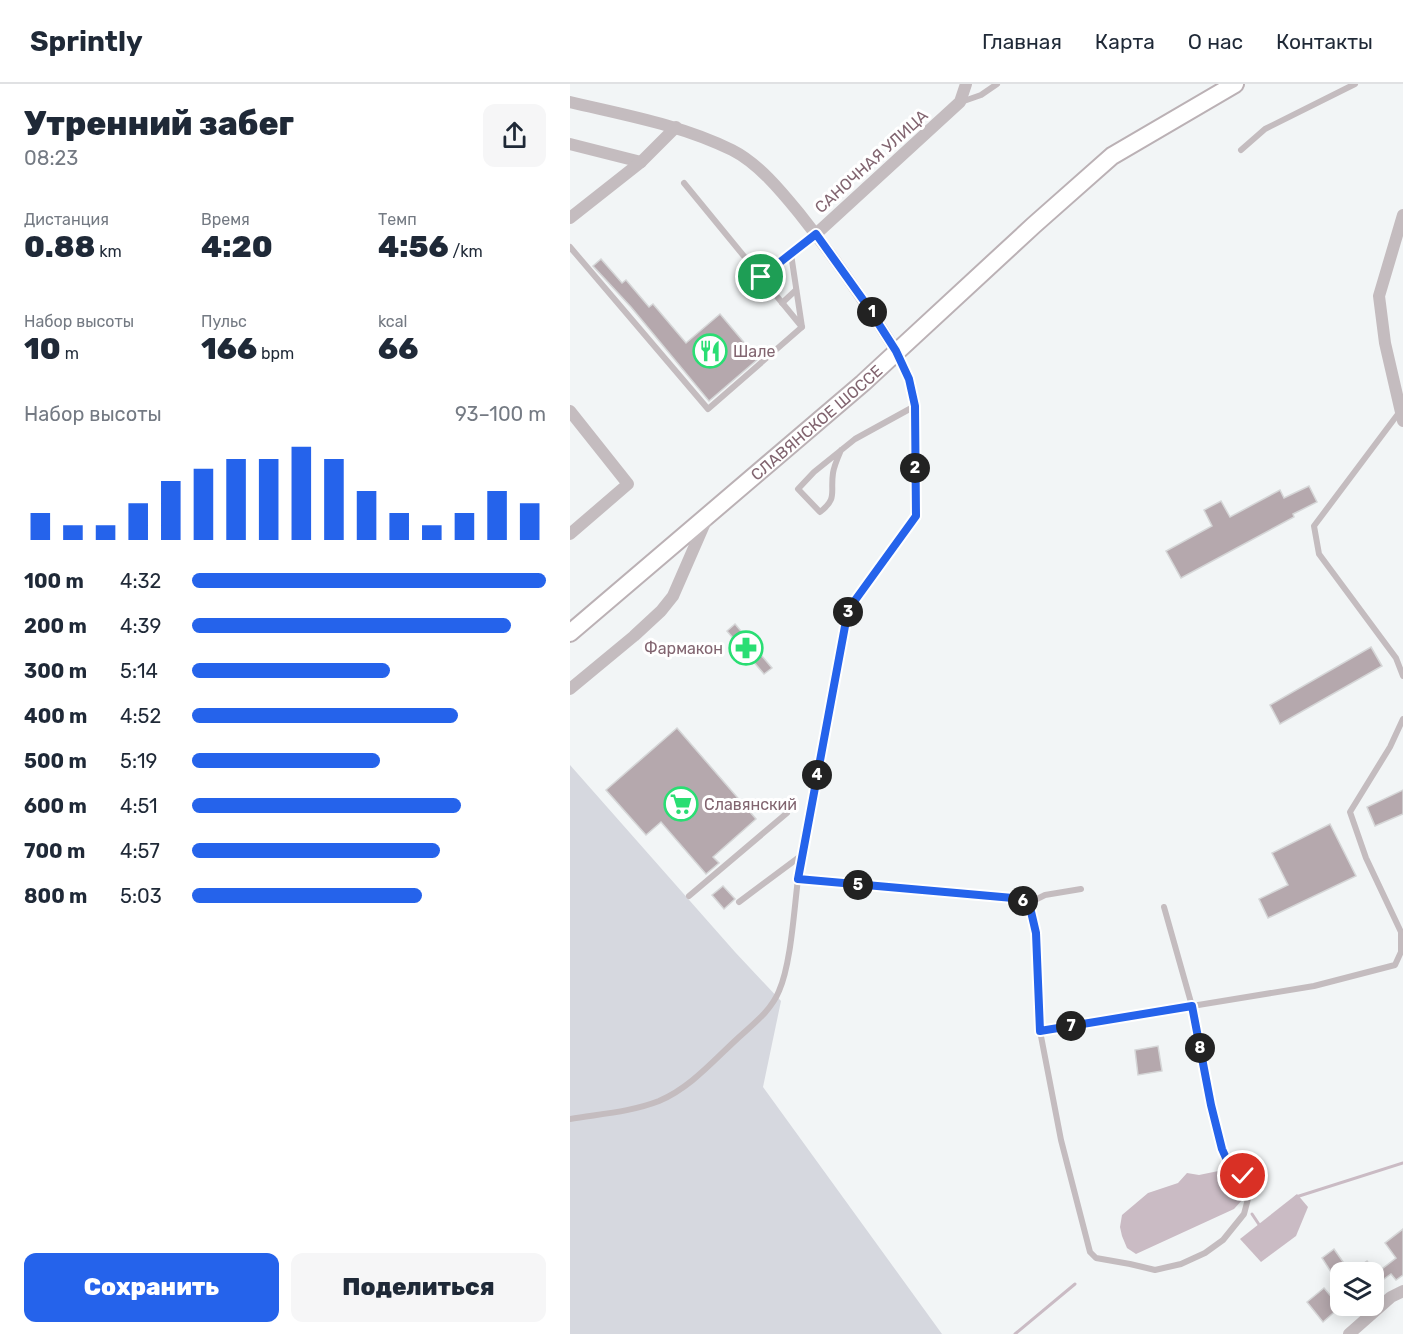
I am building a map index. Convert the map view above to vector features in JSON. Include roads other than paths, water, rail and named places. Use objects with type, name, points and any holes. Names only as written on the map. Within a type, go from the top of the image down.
[{"type":"main road","name":"СЛАВЯНСКОЕ ШОССЕ","points":[[570,633],[863,382],[1112,156],[1235,84]]},
{"type":"street","name":"САНОЧНАЯ УЛИЦА","points":[[816,234],[960,102],[966,84]]},
{"type":"street","points":[[570,102],[676,127],[735,151],[773,181],[816,234],[864,301],[896,351]]},
{"type":"street","points":[[570,218],[641,162],[676,127]]},
{"type":"street","points":[[570,144],[641,162]]},
{"type":"street","points":[[1402,415],[1400,392],[1385,343],[1379,296],[1403,215]]},
{"type":"street","points":[[570,411],[628,484],[570,534]]},
{"type":"street","points":[[570,689],[634,636],[673,596],[707,518]]},
{"type":"street","points":[[1349,1334],[1390,1297],[1403,1291]]},
{"type":"lane","points":[[960,102],[981,95],[997,84]]},
{"type":"lane","points":[[1241,150],[1265,129],[1355,84]]},
{"type":"lane","points":[[684,183],[802,327]]},
{"type":"lane","points":[[761,277],[816,234]]},
{"type":"lane","points":[[570,247],[708,409],[802,327]]},
{"type":"lane","points":[[791,254],[802,327]]},
{"type":"lane","points":[[782,303],[796,290]]},
{"type":"lane","points":[[570,1119],[632,1109],[671,1095],[700,1074],[771,1005],[780,991],[802,855],[848,610],[916,516],[915,406],[909,379],[896,351]]},
{"type":"lane","points":[[841,450],[833,473],[831,504],[820,512],[798,489],[814,472],[841,450],[855,439],[915,406]]},
{"type":"lane","points":[[1402,415],[1314,526],[1319,554],[1396,658],[1403,676]]},
{"type":"lane","points":[[1040,1031],[1314,986],[1395,965],[1401,952],[1401,932],[1366,858],[1350,812],[1390,747],[1403,720]]},
{"type":"lane","points":[[689,896],[787,813]]},
{"type":"lane","points":[[739,902],[802,855]]},
{"type":"lane","points":[[798,879],[1013,898],[1029,903],[1046,895],[1081,889]]},
{"type":"lane","points":[[1029,903],[1036,933],[1040,1031],[1061,1140],[1090,1251],[1096,1258],[1155,1270],[1181,1264],[1197,1257],[1223,1240],[1244,1214],[1249,1196],[1243,1176],[1226,1158],[1222,1149],[1192,1006],[1164,907]]},
{"type":"waterway","points":[[1296,1197],[1403,1163]]},
{"type":"waterway","points":[[1252,1214],[1260,1226]]},
{"type":"waterway","points":[[1015,1334],[1075,1284]]},
{"type":"place","name":"Шале","points":[[710,351]]},
{"type":"place","name":"Фармакон","points":[[746,648]]},
{"type":"place","name":"Славянский","points":[[681,804]]}]
